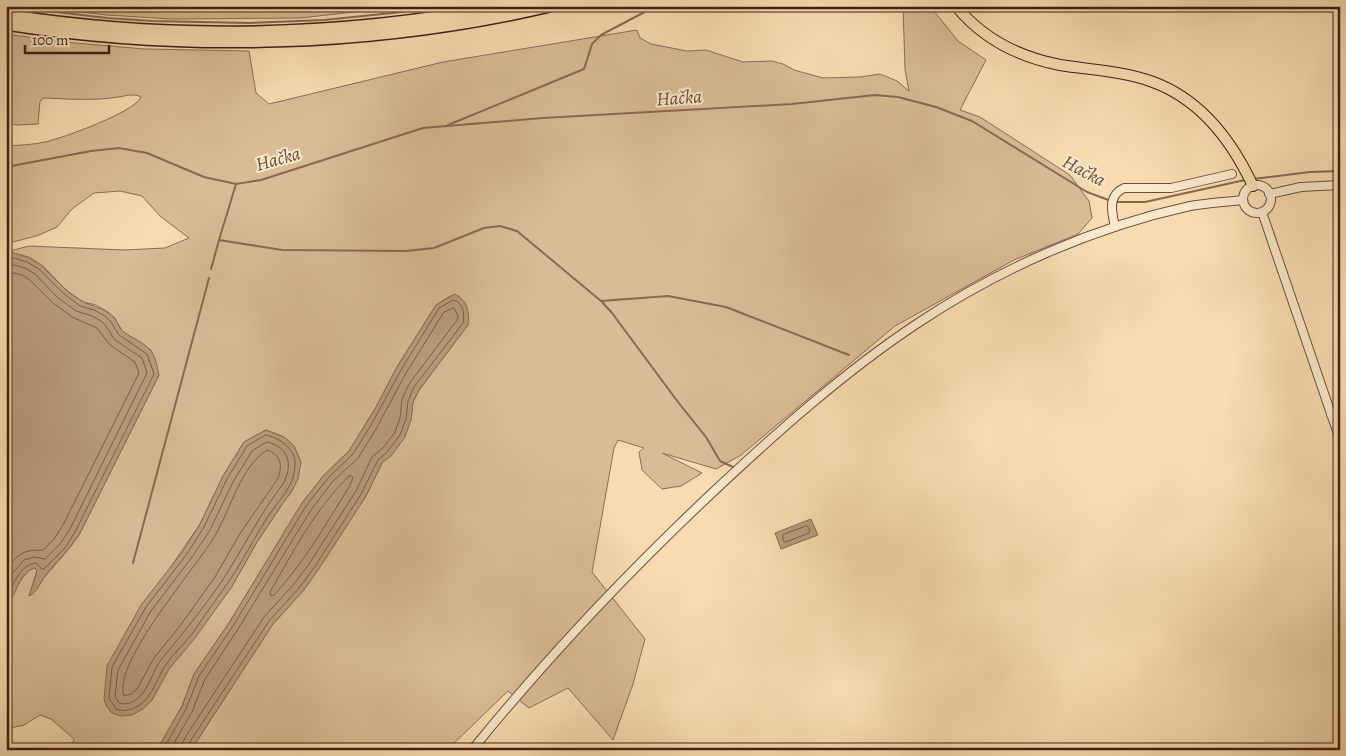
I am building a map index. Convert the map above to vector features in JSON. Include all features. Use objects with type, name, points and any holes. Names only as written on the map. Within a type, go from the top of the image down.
[{"type":"highway","points":[[6,15],[118,28],[239,32],[369,26],[448,16],[504,6]]},
{"type":"highway","points":[[6,24],[45,30],[119,37],[230,41],[283,40],[370,35],[450,25],[550,6]]},
{"type":"main road","points":[[956,6],[968,19],[990,37],[1029,57],[1061,65],[1101,70],[1139,78],[1172,91],[1198,108],[1216,125],[1234,148],[1252,185]]},
{"type":"street","points":[[1115,227],[1111,208],[1114,195],[1124,188],[1171,188],[1232,174]]},
{"type":"street","points":[[1252,185],[1261,186],[1270,194],[1270,205],[1262,212],[1254,213],[1247,210],[1243,200],[1246,191],[1252,185]]},
{"type":"street","points":[[1270,194],[1302,187],[1340,185]]},
{"type":"street","points":[[472,750],[562,644],[648,555],[734,473],[846,375],[917,324],[961,297],[1042,256],[1115,227],[1190,206],[1243,200]]},
{"type":"street","points":[[1262,212],[1340,440]]},
{"type":"street","points":[[1331,415],[1340,408]]},
{"type":"shaded area","points":[[26,6],[180,9],[247,6],[330,6],[338,10],[408,6],[300,18],[171,19],[107,15]]},
{"type":"shaded area","points":[[903,6],[930,6],[958,41],[986,60],[960,110],[980,117],[1070,175],[1089,201],[1092,218],[1078,234],[1014,260],[895,326],[741,455],[716,469],[662,453],[702,473],[681,486],[662,489],[642,470],[639,452],[644,448],[618,440],[614,448],[592,572],[645,639],[633,684],[613,740],[568,688],[529,708],[508,691],[447,750],[191,750],[273,624],[303,591],[318,570],[366,496],[382,463],[411,420],[413,402],[419,390],[468,325],[452,295],[436,305],[397,367],[376,407],[349,451],[324,475],[302,503],[229,623],[194,674],[182,706],[157,750],[73,750],[72,744],[74,739],[51,719],[40,715],[24,725],[6,729],[6,607],[20,581],[29,570],[36,568],[37,571],[29,596],[79,535],[159,375],[151,350],[122,331],[115,318],[108,312],[96,305],[83,302],[65,289],[42,265],[29,257],[13,253],[6,255],[6,252],[29,246],[124,250],[165,248],[189,238],[160,216],[142,196],[120,191],[94,193],[72,209],[57,227],[39,235],[6,244],[6,146],[54,140],[113,117],[136,103],[141,97],[133,95],[90,99],[44,98],[40,101],[38,124],[17,125],[6,123],[6,34],[63,42],[145,49],[249,51],[256,93],[269,104],[443,62],[637,30],[640,38],[651,44],[687,51],[706,50],[743,62],[772,61],[794,70],[823,78],[860,77],[880,74],[897,81],[909,91],[905,69]],"holes":[[[266,430],[284,437],[294,446],[301,462],[292,491],[257,542],[231,588],[169,669],[152,700],[112,713],[106,705],[170,568],[200,524],[223,476],[244,442]]]},
{"type":"water","points":[[13,253],[35,262],[72,295],[102,309],[115,319],[122,331],[152,352],[159,375],[79,535],[37,589],[29,596],[37,571],[35,568],[25,574],[6,607],[6,255]]},
{"type":"water","points":[[455,294],[467,307],[468,325],[419,390],[413,402],[411,420],[405,437],[391,456],[382,463],[366,496],[318,570],[303,591],[273,624],[191,750],[157,750],[182,706],[194,674],[229,623],[302,503],[324,475],[349,451],[376,407],[397,367],[436,305]]},
{"type":"water","points":[[266,430],[284,437],[294,446],[301,462],[298,479],[292,491],[257,542],[231,588],[195,638],[169,669],[152,700],[143,709],[132,715],[121,716],[112,713],[104,699],[107,666],[141,605],[183,551],[200,524],[223,476],[244,442]]},
{"type":"water","points":[[811,519],[818,535],[781,549],[775,533]]},
{"type":"waterway","points":[[6,6],[107,18],[249,23],[324,20],[443,6]]},
{"type":"waterway","points":[[448,125],[584,69],[592,44],[601,35],[656,6]]},
{"type":"waterway","name":"Hačka","points":[[6,167],[91,151],[119,148],[147,153],[204,177],[236,184],[261,180],[423,128],[543,118],[792,104],[875,95],[898,97],[936,107],[972,121],[1087,192],[1111,201]]},
{"type":"waterway","name":"Hačka","points":[[1253,179],[1310,172],[1340,171]]},
{"type":"waterway","name":"Hačka","points":[[1115,202],[1145,202],[1245,180]]},
{"type":"waterway","points":[[236,184],[219,240],[282,250],[406,251],[434,248],[484,228],[500,226],[517,231],[601,301],[668,296],[726,307],[849,355]]},
{"type":"waterway","points":[[211,269],[219,240]]},
{"type":"waterway","points":[[133,563],[209,278]]},
{"type":"waterway","points":[[602,302],[706,437],[720,461],[733,467]]}]
